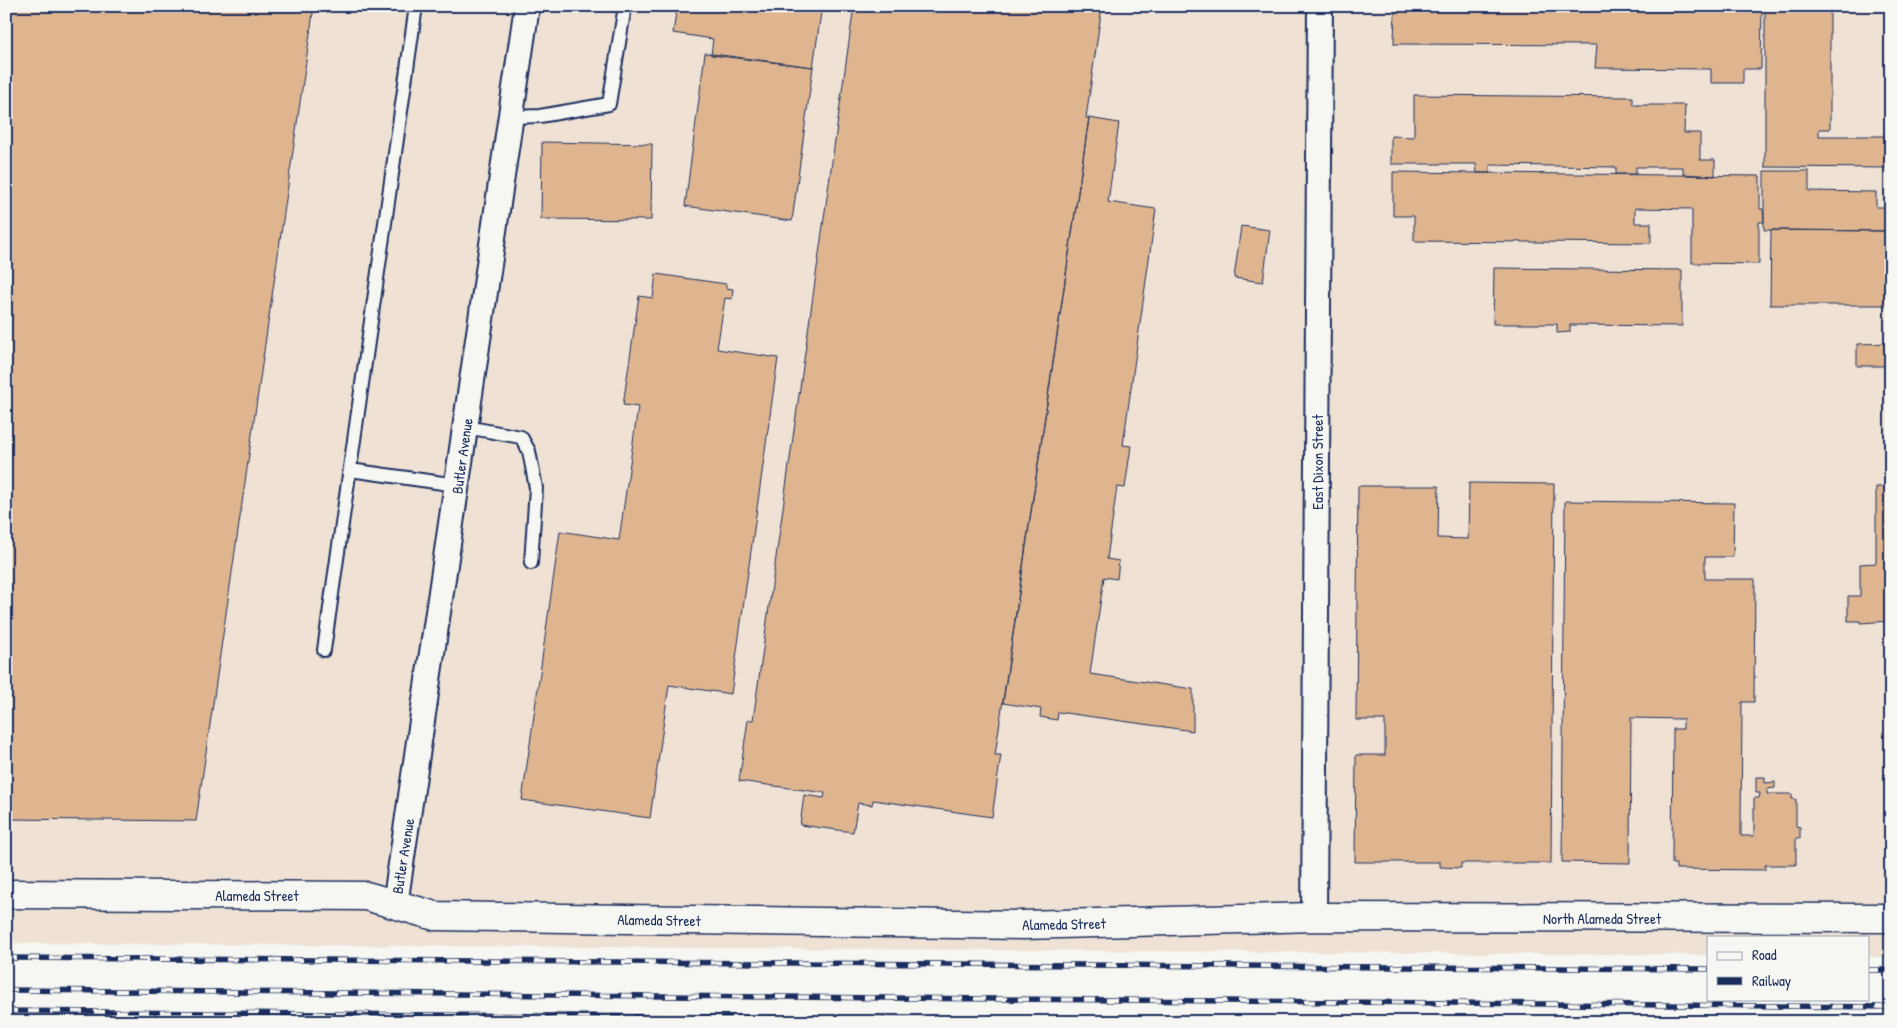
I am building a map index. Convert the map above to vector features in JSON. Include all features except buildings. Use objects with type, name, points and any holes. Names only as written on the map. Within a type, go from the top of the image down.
[{"type":"street","name":"Butler Avenue","points":[[395,905],[527,6]]},
{"type":"street","name":"East Dixon Street","points":[[1314,917],[1320,6]]},
{"type":"street","name":"Alameda Street","points":[[6,894],[366,896],[435,916],[1003,925],[1314,917]]},
{"type":"street","name":"North Alameda Street","points":[[1314,917],[1891,918]]},
{"type":"lane","points":[[324,650],[416,6]]},
{"type":"lane","points":[[511,117],[540,116],[609,104],[625,6]]},
{"type":"lane","points":[[466,427],[521,437],[529,450],[536,488],[531,563]]},
{"type":"lane","points":[[350,470],[457,485]]},
{"type":"shaded area","points":[[6,6],[1891,6],[1891,957],[1870,957],[1870,936],[1707,936],[1707,955],[6,943]]},
{"type":"railway","points":[[6,958],[1707,969]]},
{"type":"railway","points":[[1870,970],[1891,970]]},
{"type":"railway","points":[[6,990],[1891,1007]]},
{"type":"railway","points":[[6,1011],[1191,1022]]}]
